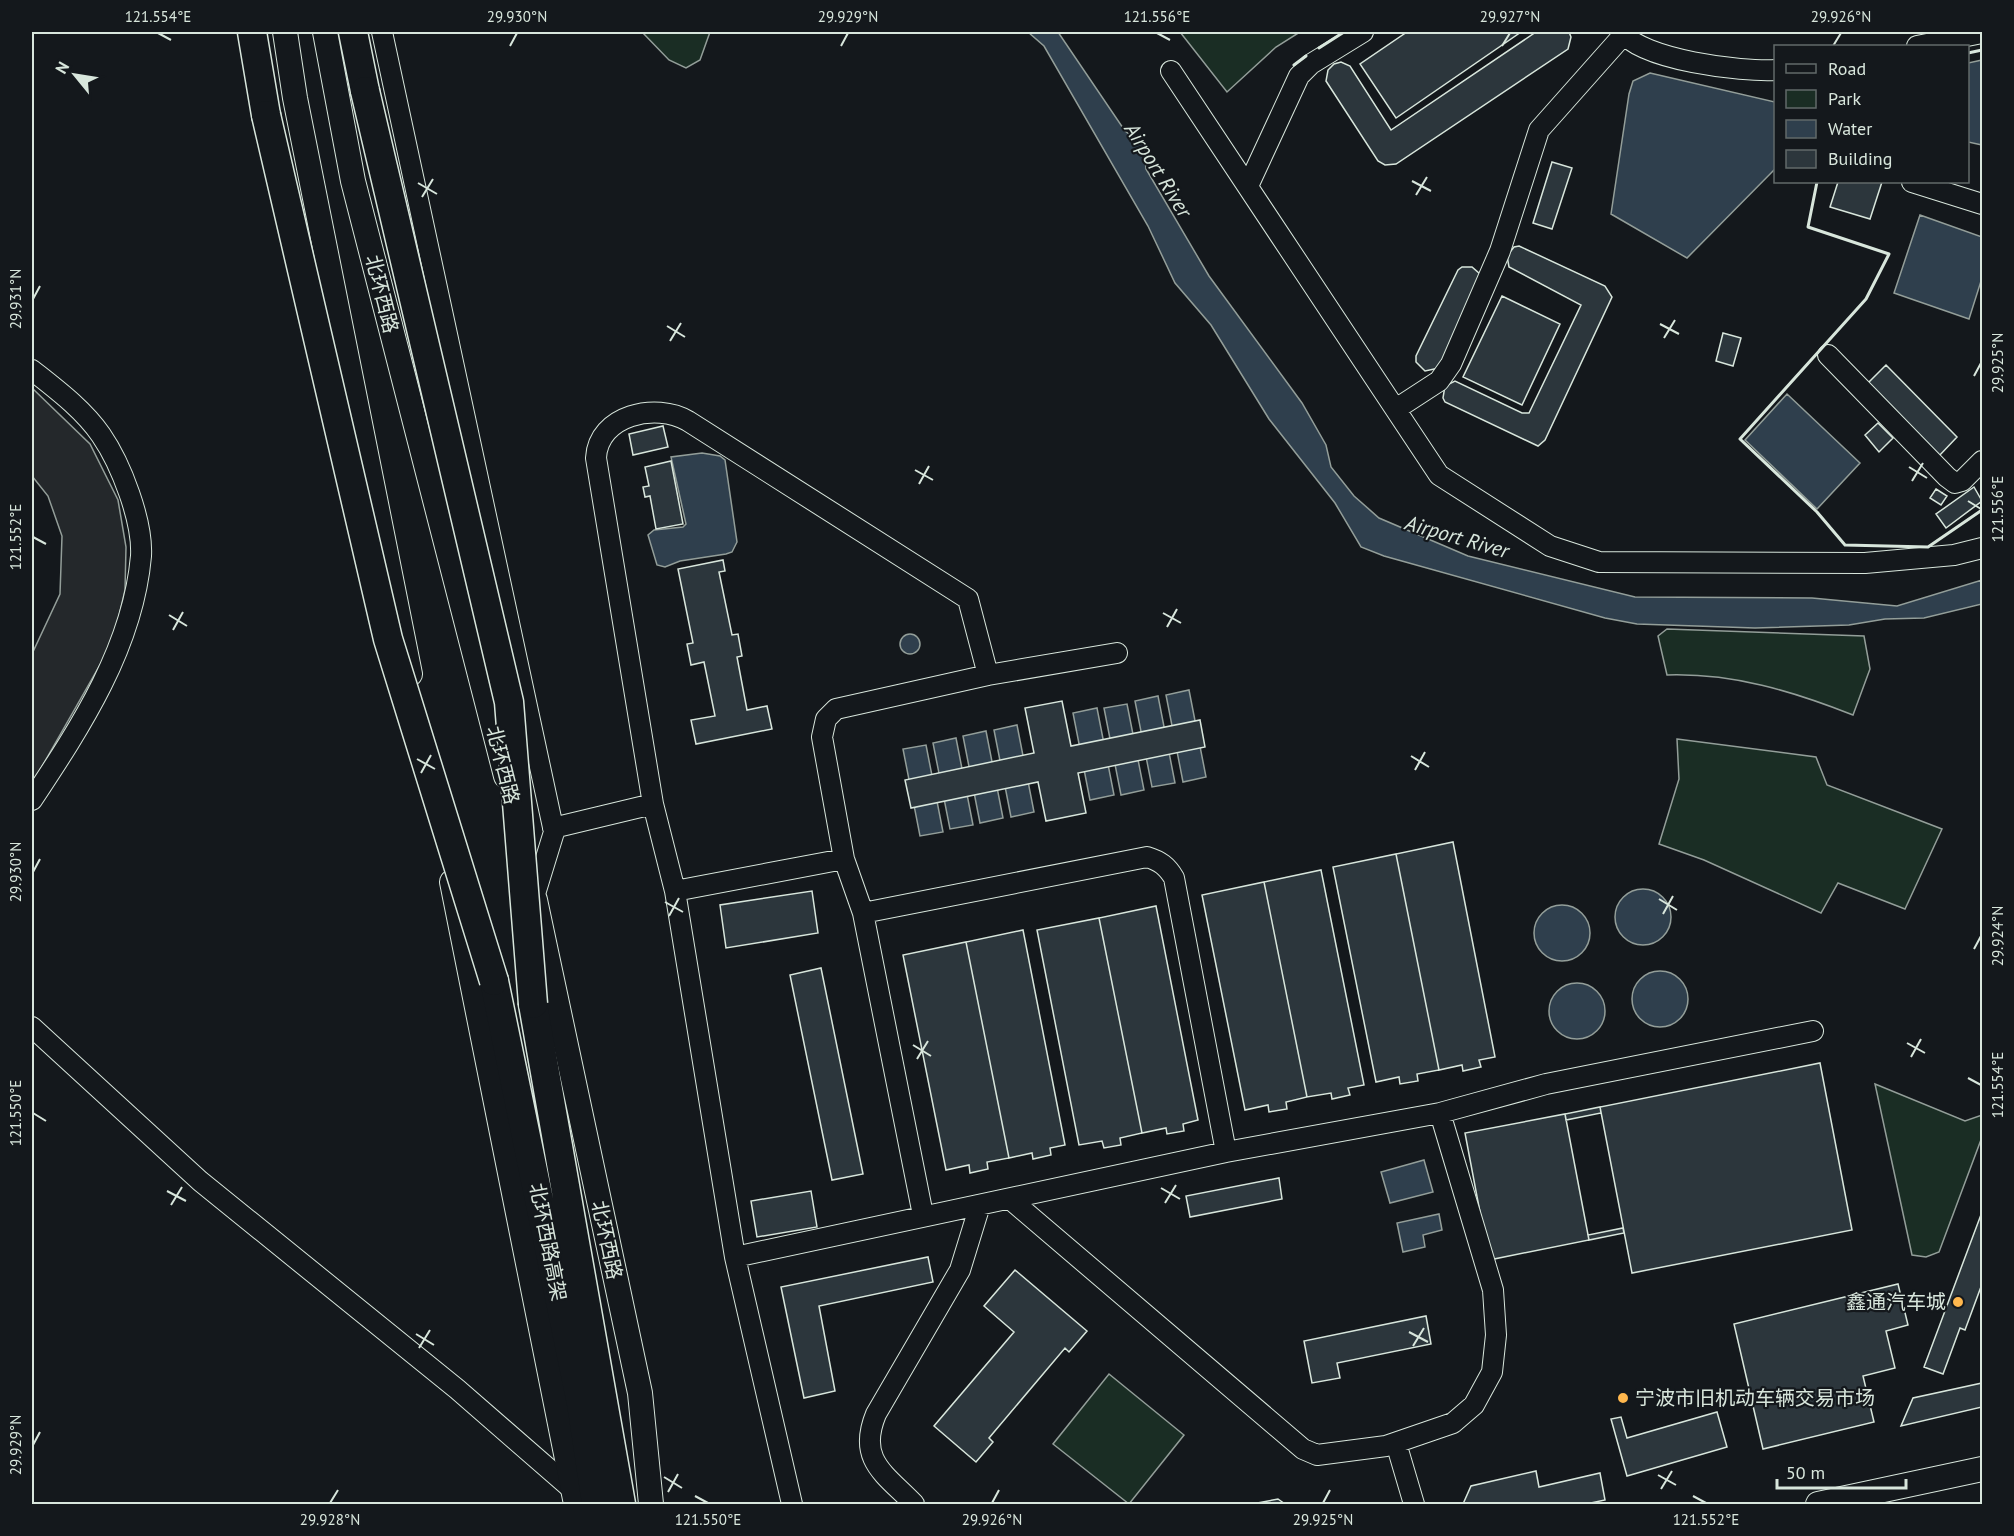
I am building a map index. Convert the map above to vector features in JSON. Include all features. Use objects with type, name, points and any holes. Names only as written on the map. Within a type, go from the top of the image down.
[{"type":"highway","name":"北环西路高架","points":[[252,32],[266,115],[388,639],[494,981],[581,1404],[582,1500]]},
{"type":"highway","name":"北环西路高架","points":[[353,32],[509,702],[533,1004],[621,1504]]},
{"type":"main road","points":[[285,32],[295,98],[582,1500]]},
{"type":"main road","name":"北环西路","points":[[325,32],[353,181],[517,819],[640,1393],[651,1504]]},
{"type":"main road","points":[[1818,1504],[1983,1468]]},
{"type":"street","points":[[382,32],[553,828],[545,865],[534,897]]},
{"type":"street","points":[[1248,186],[1299,76],[1311,64],[1363,32]]},
{"type":"street","points":[[1396,409],[1439,381],[1451,364],[1500,251],[1539,130],[1624,32],[1628,40],[1659,53],[1711,66],[1774,70]]},
{"type":"street","points":[[1922,45],[1983,33]]},
{"type":"street","points":[[1171,71],[1439,475],[1550,546],[1599,562],[1864,563],[1954,555],[1983,548]]},
{"type":"street","points":[[1915,183],[1983,204]]},
{"type":"street","points":[[1828,355],[1955,483],[1962,481],[1983,461]]},
{"type":"street","points":[[32,370],[77,408],[102,436],[129,495],[141,554],[134,599],[110,668],[79,727],[32,800]]},
{"type":"street","points":[[792,1504],[735,1257],[675,891],[653,804],[596,458],[601,439],[621,419],[661,411],[676,414],[968,599],[988,675]]},
{"type":"street","points":[[923,1215],[863,913],[844,859],[822,737],[826,718],[836,709],[988,675],[1117,653]]},
{"type":"street","points":[[553,828],[653,804]]},
{"type":"street","points":[[863,913],[1147,857],[1157,860],[1168,868],[1174,878],[1226,1152]]},
{"type":"street","points":[[675,891],[844,859]]},
{"type":"street","points":[[32,1027],[200,1181],[457,1389],[582,1500]]},
{"type":"street","points":[[735,1257],[1226,1152],[1440,1113],[1546,1084],[1813,1031]]},
{"type":"street","points":[[1010,1199],[1303,1449],[1317,1455],[1396,1443],[1453,1423],[1474,1406],[1491,1372],[1496,1335],[1493,1290],[1440,1113]]},
{"type":"street","points":[[914,1504],[878,1467],[869,1451],[867,1434],[876,1414],[956,1277],[980,1205]]},
{"type":"street","points":[[1396,1443],[1414,1504]]},
{"type":"green space","points":[[642,32],[710,32],[700,60],[686,68],[669,60]]},
{"type":"green space","points":[[1180,32],[1300,32],[1276,47],[1227,92]]},
{"type":"green space","points":[[1667,629],[1864,636],[1870,669],[1853,715],[1785,691],[1739,680],[1667,675],[1658,636]]},
{"type":"green space","points":[[1677,739],[1816,757],[1827,785],[1942,829],[1905,909],[1838,883],[1821,913],[1704,860],[1659,844],[1679,779]]},
{"type":"green space","points":[[1875,1084],[1965,1121],[1982,1115],[1982,1137],[1939,1252],[1926,1257],[1912,1255]]},
{"type":"green space","points":[[1109,1374],[1184,1435],[1129,1504],[1053,1444]]},
{"type":"shaded area","points":[[32,388],[90,444],[118,500],[126,547],[125,590],[113,642],[32,784],[32,654],[60,594],[62,536],[48,496],[32,476]]},
{"type":"water","points":[[1028,32],[1058,32],[1125,131],[1144,145],[1146,169],[1209,276],[1302,403],[1326,445],[1331,467],[1354,496],[1379,518],[1468,556],[1635,597],[1812,598],[1897,606],[1982,580],[1982,604],[1924,618],[1885,619],[1849,625],[1755,628],[1637,624],[1605,618],[1384,556],[1361,547],[1335,503],[1269,419],[1211,325],[1175,283],[1148,226],[1044,46]]},
{"type":"water","points":[[1982,60],[1982,145],[1969,142],[1969,63]]},
{"type":"water","points":[[1650,73],[1774,102],[1774,170],[1687,258],[1611,214],[1629,94],[1633,81]]},
{"type":"water","points":[[1920,215],[1982,237],[1982,278],[1969,319],[1894,293]]},
{"type":"water","points":[[1787,394],[1860,463],[1817,509],[1745,440]]},
{"type":"water","points":[[702,453],[720,456],[725,460],[737,542],[732,552],[726,554],[680,561],[665,567],[657,565],[648,535],[654,530],[683,527],[686,524],[671,457]]},
{"type":"water","points":[[910,634],[917,637],[920,644],[917,651],[910,654],[903,651],[900,644],[903,637]]},
{"type":"water","points":[[1189,690],[1206,777],[1183,782],[1166,695]]},
{"type":"water","points":[[1158,696],[1175,783],[1152,787],[1135,701]]},
{"type":"water","points":[[1127,704],[1144,790],[1121,795],[1104,708]]},
{"type":"water","points":[[1097,708],[1114,795],[1090,800],[1073,713]]},
{"type":"water","points":[[1017,725],[1034,812],[1011,817],[994,730]]},
{"type":"water","points":[[986,731],[1003,818],[980,823],[963,736]]},
{"type":"water","points":[[956,738],[973,825],[950,829],[933,743]]},
{"type":"water","points":[[926,745],[943,832],[920,836],[903,749]]},
{"type":"water","points":[[1643,889],[1654,891],[1663,897],[1669,906],[1671,917],[1669,928],[1663,937],[1654,943],[1643,945],[1632,943],[1623,937],[1617,928],[1615,917],[1617,906],[1623,897],[1632,891]]},
{"type":"water","points":[[1562,905],[1573,907],[1582,913],[1588,922],[1590,933],[1588,944],[1582,953],[1573,959],[1562,961],[1551,959],[1542,953],[1536,944],[1534,933],[1536,922],[1542,913],[1551,907]]},
{"type":"water","points":[[1660,971],[1671,973],[1680,979],[1686,988],[1688,999],[1686,1010],[1680,1019],[1671,1025],[1660,1027],[1649,1025],[1640,1019],[1634,1010],[1632,999],[1634,988],[1640,979],[1649,973]]},
{"type":"water","points":[[1577,983],[1588,985],[1597,991],[1603,1000],[1605,1011],[1603,1022],[1597,1031],[1588,1037],[1577,1039],[1566,1037],[1557,1031],[1551,1022],[1549,1011],[1551,1000],[1557,991],[1566,985]]},
{"type":"water","points":[[1424,1160],[1433,1192],[1390,1203],[1381,1172]]},
{"type":"water","points":[[1439,1214],[1442,1230],[1423,1235],[1425,1247],[1403,1252],[1397,1223]]},
{"type":"building","points":[[1407,32],[1521,32],[1396,118],[1360,64]]},
{"type":"building","points":[[1536,32],[1569,32],[1571,37],[1568,49],[1396,164],[1385,165],[1378,161],[1326,81],[1328,70],[1334,64],[1341,62],[1350,66],[1391,130]]},
{"type":"building","points":[[1552,162],[1572,168],[1552,229],[1533,223]]},
{"type":"building","points":[[1838,183],[1882,183],[1870,219],[1830,207]]},
{"type":"building","points":[[1519,246],[1605,286],[1612,297],[1545,440],[1538,446],[1445,402],[1443,398],[1445,386],[1455,381],[1522,413],[1529,413],[1581,305],[1509,267],[1507,256],[1514,247]]},
{"type":"building","points":[[1462,267],[1472,267],[1480,274],[1439,368],[1425,371],[1416,362],[1416,356],[1458,270]]},
{"type":"building","points":[[1502,296],[1560,324],[1522,405],[1463,377]]},
{"type":"building","points":[[1723,333],[1741,338],[1733,366],[1716,361]]},
{"type":"building","points":[[1886,365],[1957,437],[1939,456],[1867,384]]},
{"type":"building","points":[[1878,423],[1893,438],[1879,452],[1865,435]]},
{"type":"building","points":[[663,426],[668,447],[633,455],[629,434]]},
{"type":"building","points":[[671,461],[683,524],[656,529],[650,496],[645,497],[643,487],[649,486],[645,467]]},
{"type":"building","points":[[1974,487],[1982,501],[1946,528],[1936,514]]},
{"type":"building","points":[[1936,489],[1947,496],[1941,505],[1930,498]]},
{"type":"building","points":[[723,560],[725,571],[719,572],[732,635],[738,634],[742,656],[737,657],[747,710],[767,706],[772,729],[696,744],[691,720],[715,716],[704,662],[691,665],[687,644],[693,643],[678,569]]},
{"type":"building","points":[[1062,701],[1071,746],[1200,720],[1205,747],[1078,773],[1086,813],[1046,821],[1038,782],[911,808],[905,780],[1034,753],[1025,708]]},
{"type":"building","points":[[1453,842],[1495,1057],[1479,1060],[1481,1067],[1463,1071],[1462,1065],[1439,1070],[1396,854]]},
{"type":"building","points":[[1396,854],[1439,1070],[1417,1074],[1418,1081],[1400,1084],[1399,1077],[1376,1082],[1333,867]]},
{"type":"building","points":[[1321,870],[1364,1085],[1348,1088],[1350,1095],[1332,1099],[1331,1093],[1307,1097],[1264,882]]},
{"type":"building","points":[[1264,882],[1307,1097],[1286,1102],[1287,1109],[1269,1112],[1268,1105],[1245,1110],[1202,895]]},
{"type":"building","points":[[812,891],[818,933],[726,948],[720,905]]},
{"type":"building","points":[[1156,906],[1198,1120],[1183,1124],[1184,1131],[1167,1134],[1166,1128],[1142,1133],[1099,918]]},
{"type":"building","points":[[1099,918],[1142,1133],[1120,1138],[1121,1145],[1104,1148],[1102,1141],[1079,1145],[1037,930]]},
{"type":"building","points":[[1023,930],[1065,1145],[1050,1148],[1051,1155],[1033,1159],[1032,1153],[1009,1158],[966,942]]},
{"type":"building","points":[[966,942],[1009,1158],[987,1162],[988,1169],[970,1173],[969,1165],[946,1170],[903,955]]},
{"type":"building","points":[[821,968],[863,1174],[832,1180],[790,975]]},
{"type":"building","points":[[1820,1063],[1852,1230],[1632,1273],[1600,1107]]},
{"type":"building","points":[[1600,1107],[1601,1113],[1566,1120],[1565,1114]]},
{"type":"building","points":[[1565,1114],[1589,1240],[1489,1260],[1465,1133]]},
{"type":"building","points":[[1279,1178],[1282,1199],[1190,1217],[1186,1196]]},
{"type":"building","points":[[811,1191],[817,1227],[757,1237],[751,1201]]},
{"type":"building","points":[[1982,1212],[1982,1284],[1965,1330],[1960,1328],[1943,1374],[1924,1367]]},
{"type":"building","points":[[1623,1228],[1624,1233],[1589,1240],[1588,1235]]},
{"type":"building","points":[[928,1257],[933,1282],[819,1306],[835,1391],[804,1398],[781,1287]]},
{"type":"building","points":[[1015,1270],[1087,1331],[1069,1352],[1065,1348],[989,1438],[993,1442],[976,1462],[934,1426],[1014,1332],[984,1306]]},
{"type":"building","points":[[1898,1284],[1908,1325],[1886,1331],[1895,1368],[1863,1376],[1874,1422],[1763,1449],[1734,1324]]},
{"type":"building","points":[[1426,1316],[1431,1344],[1337,1363],[1340,1378],[1312,1383],[1304,1341]]},
{"type":"building","points":[[1982,1383],[1982,1407],[1901,1426],[1913,1398]]},
{"type":"building","points":[[1717,1412],[1727,1447],[1627,1476],[1611,1419],[1621,1417],[1627,1438]]},
{"type":"building","points":[[1536,1471],[1539,1487],[1600,1473],[1605,1500],[1586,1504],[1463,1504],[1471,1486]]},
{"type":"building","points":[[1278,1499],[1285,1504],[1252,1504]]},
{"type":"wall","points":[[1319,48],[1344,32]]},
{"type":"wall","points":[[1969,53],[1982,50]]},
{"type":"wall","points":[[1294,65],[1306,56]]},
{"type":"wall","points":[[1817,183],[1808,227],[1889,254],[1866,299],[1740,439],[1817,512],[1845,545],[1928,547],[1982,510]]},
{"type":"place","name":"鑫通汽车城","points":[[1958,1302]]},
{"type":"place","name":"宁波市旧机动车辆交易市场","points":[[1623,1398]]},
{"type":"water label","name":"Airport River","points":[[1158,170]]},
{"type":"water label","name":"Airport River","points":[[1457,537]]}]
